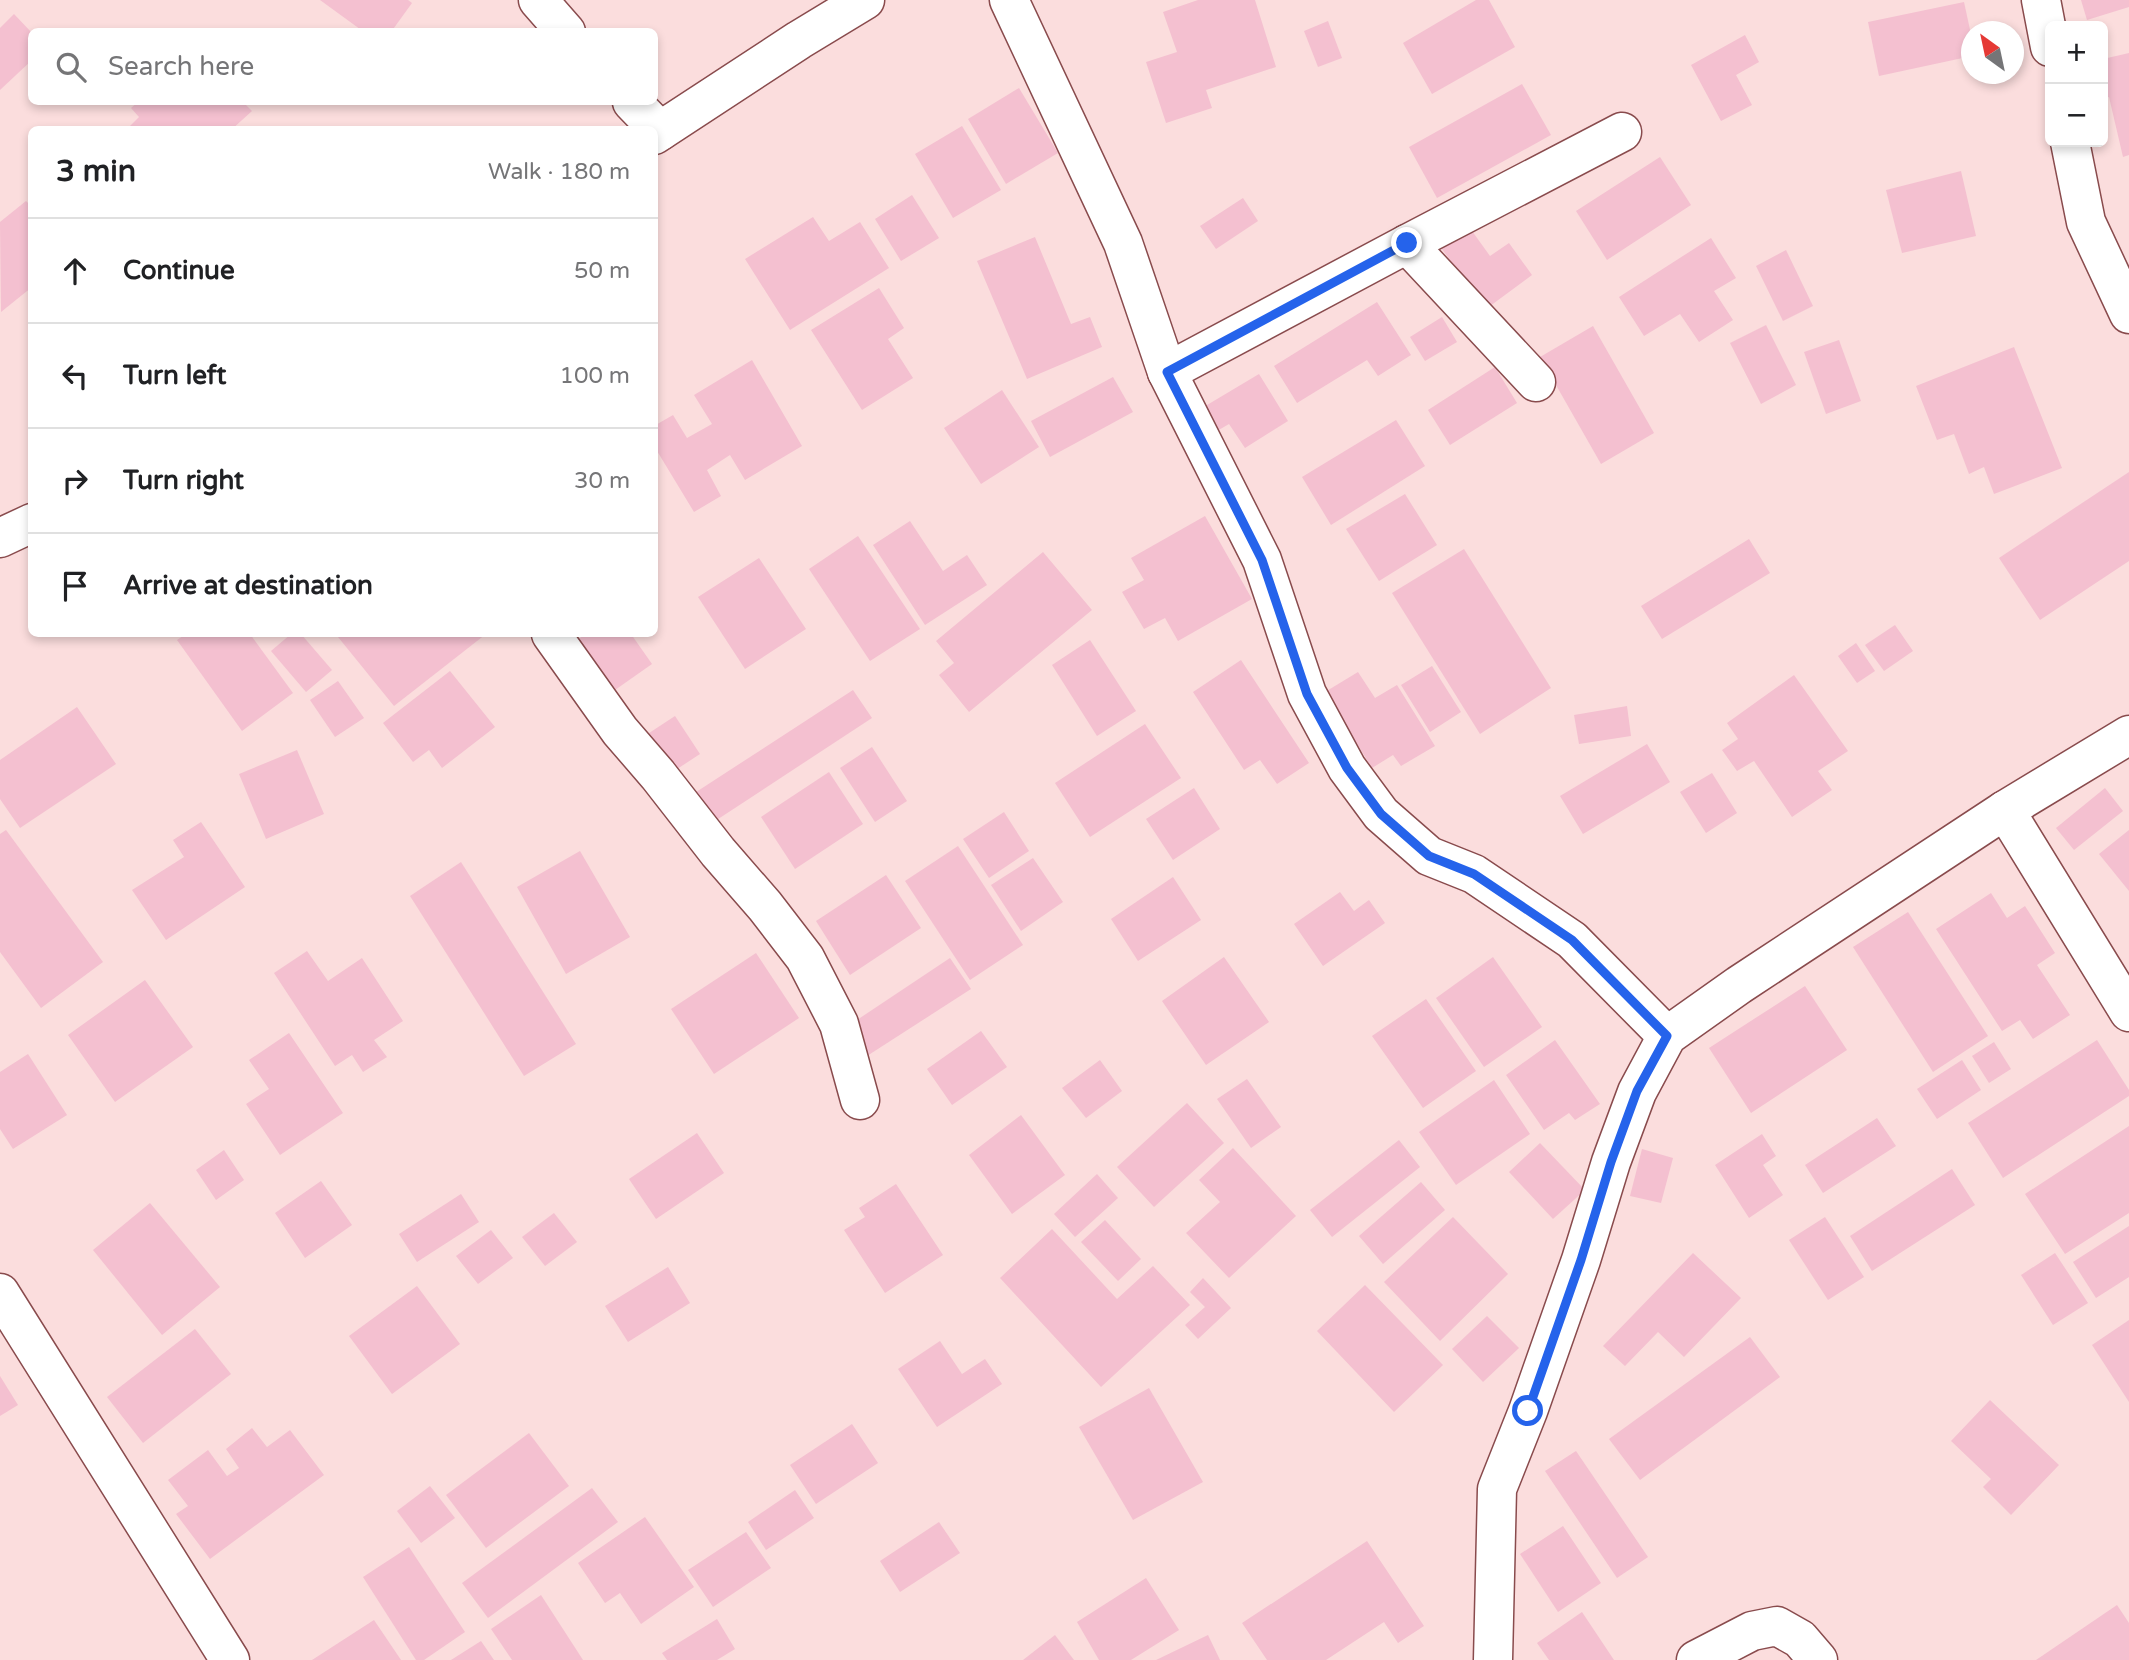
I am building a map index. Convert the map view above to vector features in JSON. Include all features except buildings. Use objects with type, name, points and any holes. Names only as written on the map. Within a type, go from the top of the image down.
[{"type":"street","points":[[538,0],[562,28]]},
{"type":"street","points":[[658,132],[865,0]]},
{"type":"street","points":[[1009,0],[1123,243],[1167,372],[1262,560],[1307,694],[1347,768],[1381,814],[1429,856],[1474,874],[1572,940],[1667,1036]]},
{"type":"street","points":[[2041,0],[2045,21]]},
{"type":"street","points":[[634,105],[651,126]]},
{"type":"street","points":[[1167,372],[1407,243],[1622,132]]},
{"type":"street","points":[[2071,147],[2086,222],[2129,314]]},
{"type":"street","points":[[1407,243],[1536,382]]},
{"type":"street","points":[[0,538],[28,525]]},
{"type":"street","points":[[553,637],[620,731],[805,958],[839,1024],[860,1100]]},
{"type":"street","points":[[1493,1660],[1497,1489],[1581,1260],[1611,1162],[1637,1091],[1667,1036],[1739,985],[2005,810],[2129,735]]},
{"type":"street","points":[[2005,810],[2129,1012]]},
{"type":"street","points":[[0,1293],[230,1660]]},
{"type":"street","points":[[1696,1660],[1752,1631],[1777,1626],[1800,1639],[1818,1660]]},
{"type":"route","points":[[1407,243],[1167,372],[1262,560],[1307,694],[1347,768],[1381,814],[1429,856],[1474,874],[1572,940],[1667,1036],[1637,1091],[1528,1411]]}]
